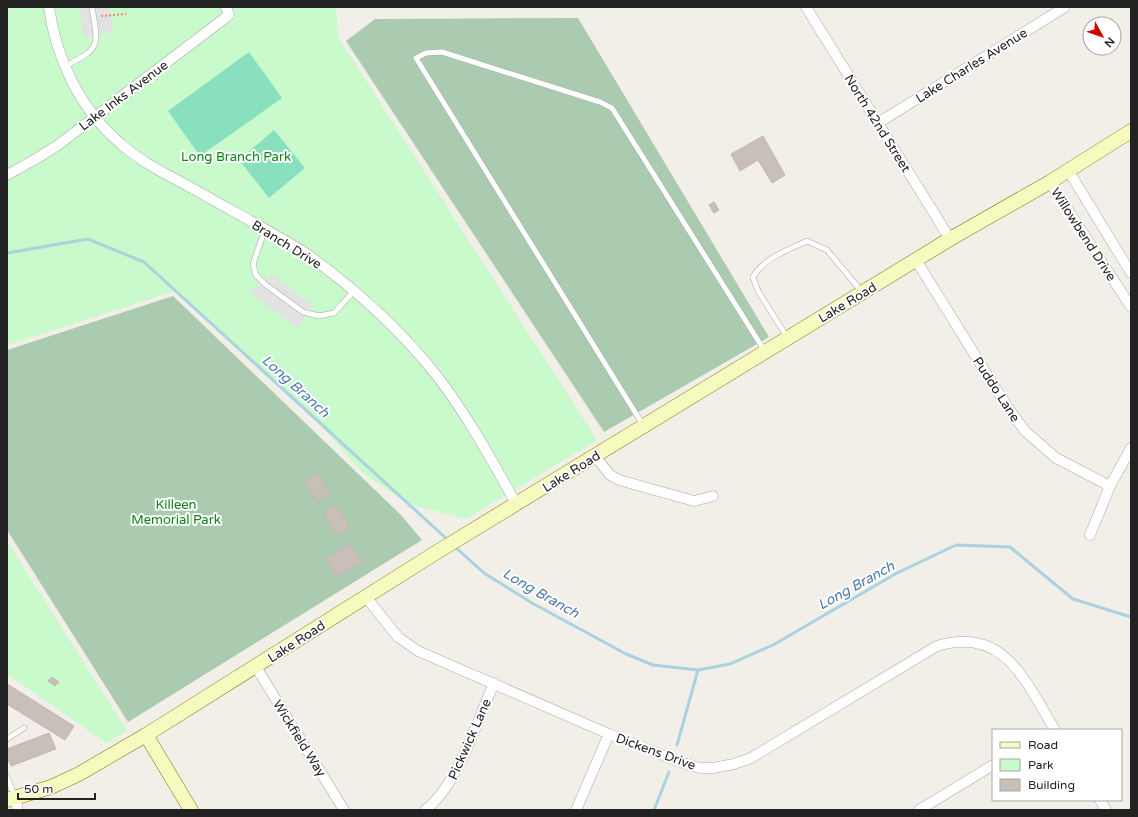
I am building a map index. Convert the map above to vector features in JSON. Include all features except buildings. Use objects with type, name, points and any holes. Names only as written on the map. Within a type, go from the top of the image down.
[{"type":"street","name":"Branch Drive","points":[[49,7],[54,35],[65,66],[80,95],[94,116],[121,144],[150,165],[304,252],[354,291],[398,331],[437,376],[469,422],[517,505]]},
{"type":"street","name":"Lake Inks Avenue","points":[[7,175],[58,145],[94,116],[229,15],[226,7]]},
{"type":"street","name":"North 42nd Street","points":[[806,7],[950,239]]},
{"type":"street","name":"Lake Charles Avenue","points":[[878,123],[1065,7]]},
{"type":"street","name":"Lake Road","points":[[14,803],[79,774],[146,734],[256,667],[365,596],[517,505],[950,239],[1050,182],[1131,131]]},
{"type":"street","name":"Willowbend Drive","points":[[1068,170],[1131,273]]},
{"type":"street","name":"Willowbend Drive","points":[[1050,182],[1129,302]]},
{"type":"street","name":"Puddo Lane","points":[[916,260],[1006,405],[1024,431],[1056,458],[1110,486]]},
{"type":"street","points":[[1090,535],[1110,486],[1131,448]]},
{"type":"street","points":[[595,456],[610,475],[619,480],[694,501],[712,496]]},
{"type":"street","name":"Dickens Drive","points":[[365,596],[398,637],[418,651],[494,682],[609,734],[700,768],[713,768],[734,764],[751,758],[936,646],[950,642],[967,641],[984,644],[1002,654],[1018,669],[1053,729]]},
{"type":"street","name":"Wickfield Way","points":[[256,667],[344,810]]},
{"type":"street","name":"Pickwick Lane","points":[[425,810],[436,802],[451,782],[494,682]]},
{"type":"street","points":[[146,734],[192,810]]},
{"type":"street","points":[[576,810],[609,734]]},
{"type":"street","points":[[919,810],[992,766]]},
{"type":"street","points":[[1101,801],[1106,810]]},
{"type":"lane","points":[[65,66],[85,56],[95,46],[97,38],[92,7]]},
{"type":"lane","points":[[644,426],[416,58],[426,53],[442,52],[600,102],[612,108],[765,353]]},
{"type":"lane","points":[[265,229],[253,264],[256,275],[266,285],[303,312],[319,316],[334,314],[354,291]]},
{"type":"lane","points":[[788,338],[758,291],[753,277],[758,268],[776,256],[808,241],[816,244],[827,250],[862,293]]},
{"type":"lane","points":[[7,739],[24,728]]},
{"type":"lane","points":[[7,777],[14,803]]},
{"type":"path","points":[[94,17],[126,14]]},
{"type":"green space","name":"Long Branch Park","points":[[7,7],[336,7],[338,37],[597,440],[466,519],[409,504],[364,474],[313,417],[175,291],[7,345]]},
{"type":"green space","points":[[578,18],[769,337],[604,432],[346,41],[375,19]]},
{"type":"green space","points":[[249,52],[282,98],[200,156],[168,111]]},
{"type":"green space","points":[[274,130],[305,168],[269,198],[239,160]]},
{"type":"green space","name":"Killeen Memorial Park","points":[[173,296],[401,515],[422,540],[128,722],[7,530],[7,350]]},
{"type":"green space","points":[[7,541],[127,731],[106,743],[7,674]]},
{"type":"shaded area","points":[[79,7],[109,7],[113,32],[84,37]]},
{"type":"shaded area","points":[[273,275],[313,306],[297,328],[250,292]]},
{"type":"waterway","name":"Long Branch","points":[[7,253],[88,239],[144,262],[449,541]]},
{"type":"waterway","name":"Long Branch","points":[[454,546],[484,573],[532,603],[626,654],[653,665],[698,670],[730,664],[773,645],[897,573],[956,545],[1010,547],[1073,599],[1131,617]]},
{"type":"waterway","points":[[677,745],[698,670]]},
{"type":"waterway","points":[[654,810],[669,772]]}]
